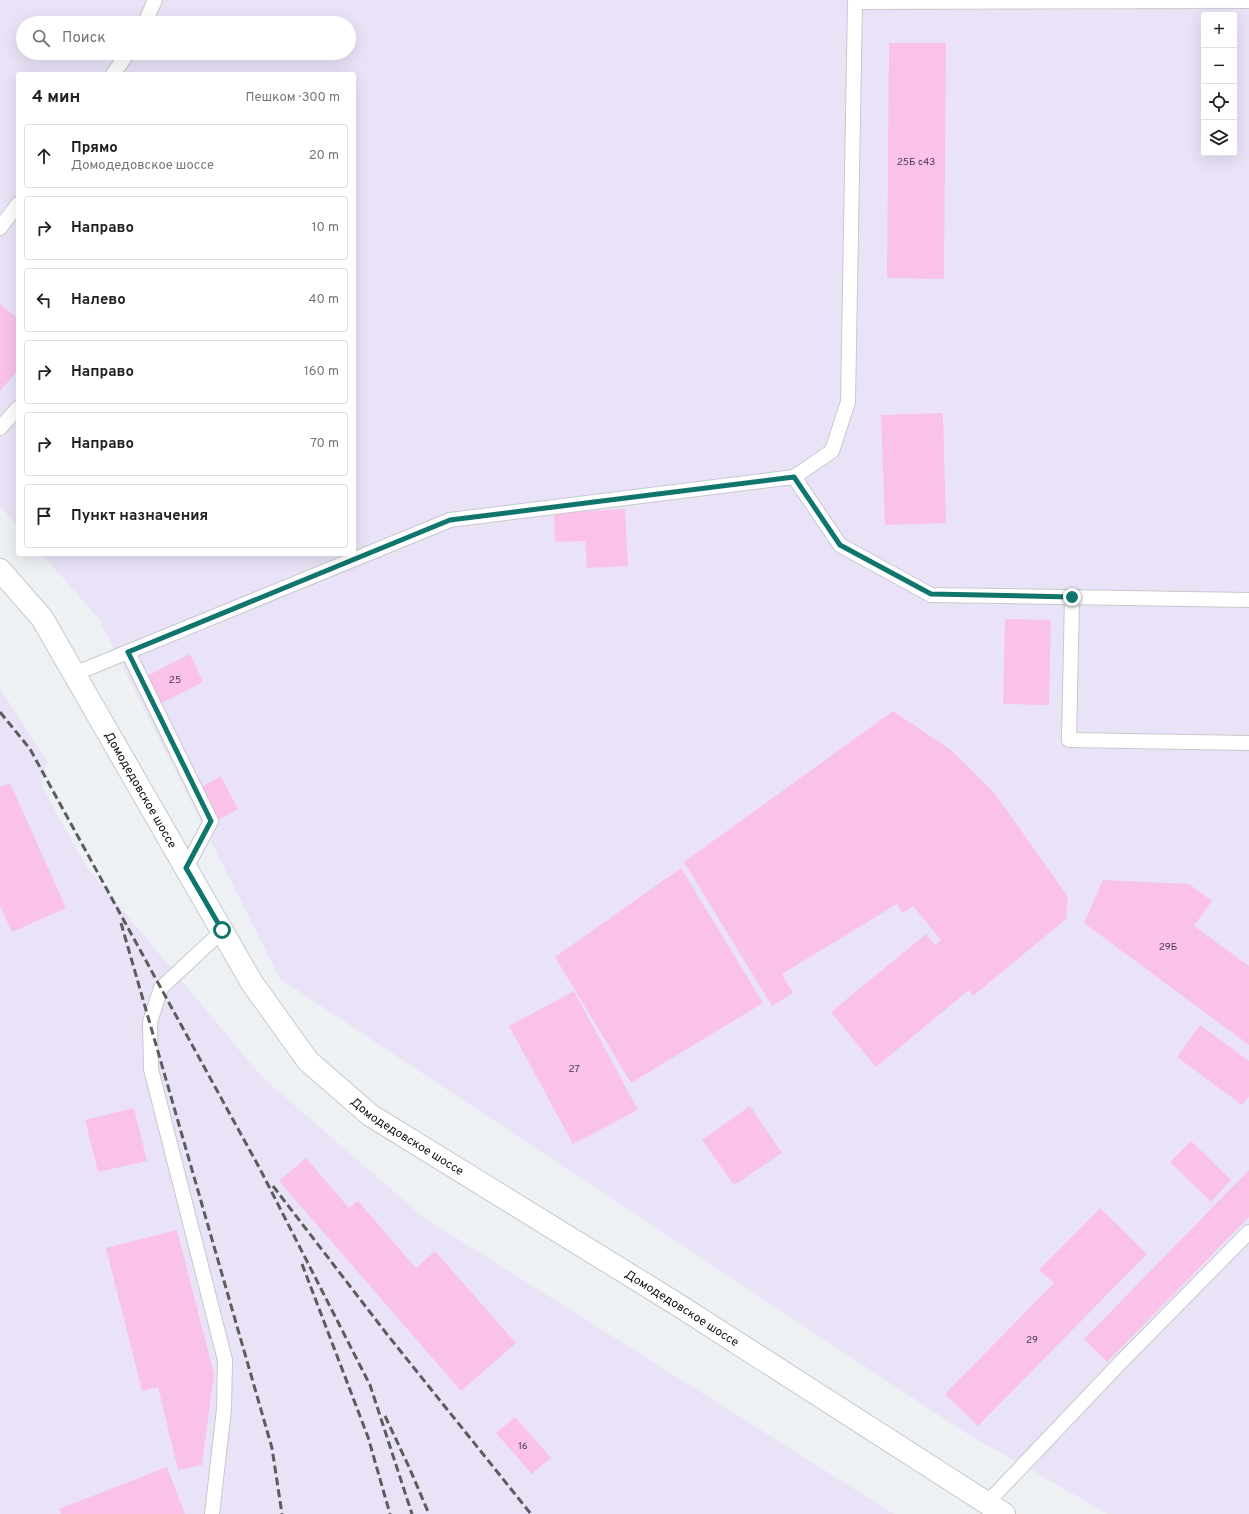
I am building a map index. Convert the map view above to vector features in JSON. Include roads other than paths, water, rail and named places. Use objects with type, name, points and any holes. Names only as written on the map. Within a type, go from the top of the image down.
[{"type":"main road","name":"Домодедовское шоссе","points":[[0,570],[42,618],[252,983],[308,1061],[370,1115],[675,1303],[996,1508]]},
{"type":"lane","points":[[148,16],[155,0]]},
{"type":"lane","points":[[74,674],[450,520],[794,477],[832,451],[848,402],[855,2],[1249,1]]},
{"type":"lane","points":[[114,72],[123,60]]},
{"type":"lane","points":[[0,228],[16,207]]},
{"type":"lane","points":[[0,428],[16,410]]},
{"type":"lane","points":[[794,477],[840,545],[931,594],[1249,600]]},
{"type":"lane","points":[[1072,597],[1069,740],[1249,743]]},
{"type":"lane","points":[[128,652],[211,821],[186,868]]},
{"type":"lane","points":[[212,1514],[224,1409],[225,1360],[151,1069],[150,1022],[161,988],[222,930]]},
{"type":"lane","points":[[996,1508],[1120,1363],[1249,1232]]},
{"type":"railway","points":[[0,712],[30,749],[260,1169],[370,1385],[412,1514]]},
{"type":"railway","points":[[121,923],[272,1448],[282,1514]]},
{"type":"railway","points":[[273,1186],[386,1333],[531,1514]]},
{"type":"railway","points":[[302,1264],[368,1437],[390,1514]]},
{"type":"railway","points":[[385,1416],[429,1514]]}]
